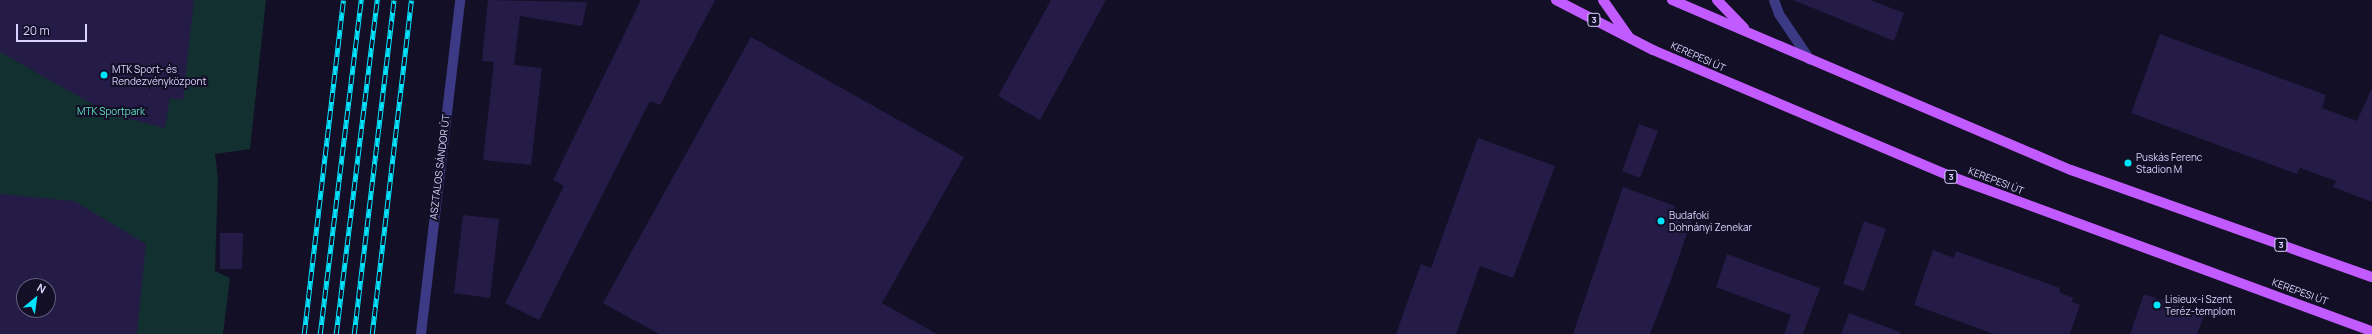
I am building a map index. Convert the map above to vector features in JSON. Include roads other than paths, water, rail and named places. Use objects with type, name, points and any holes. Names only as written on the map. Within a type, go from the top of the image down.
[{"type":"main road","name":"KEREPESI ÚT","points":[[1556,0],[1631,40],[1780,107],[1947,175],[2372,331]]},
{"type":"main road","points":[[1603,0],[1631,40]]},
{"type":"main road","name":"3","points":[[1672,0],[2071,170],[2372,277]]},
{"type":"main road","points":[[1716,0],[1748,33]]},
{"type":"street","name":"ASZTALOS SÁNDOR ÚT","points":[[421,334],[460,0]]},
{"type":"street","points":[[1774,0],[1779,14],[1810,60]]},
{"type":"railway","points":[[304,334],[343,0]]},
{"type":"railway","points":[[320,334],[361,0]]},
{"type":"railway","points":[[336,334],[377,0]]},
{"type":"railway","points":[[354,334],[394,0]]},
{"type":"railway","points":[[372,334],[411,0]]},
{"type":"place","name":"MTK Sport- és Rendezvényközpont","points":[[104,75]]},
{"type":"place","name":"Puskás Ferenc Stadion M","points":[[2128,163]]},
{"type":"place","name":"Budafoki Dohnányi Zenekar","points":[[1661,221]]},
{"type":"place","name":"Lisieux-i Szent Teréz-templom","points":[[2157,305]]},
{"type":"park label","name":"MTK Sportpark","points":[[111,112]]}]
